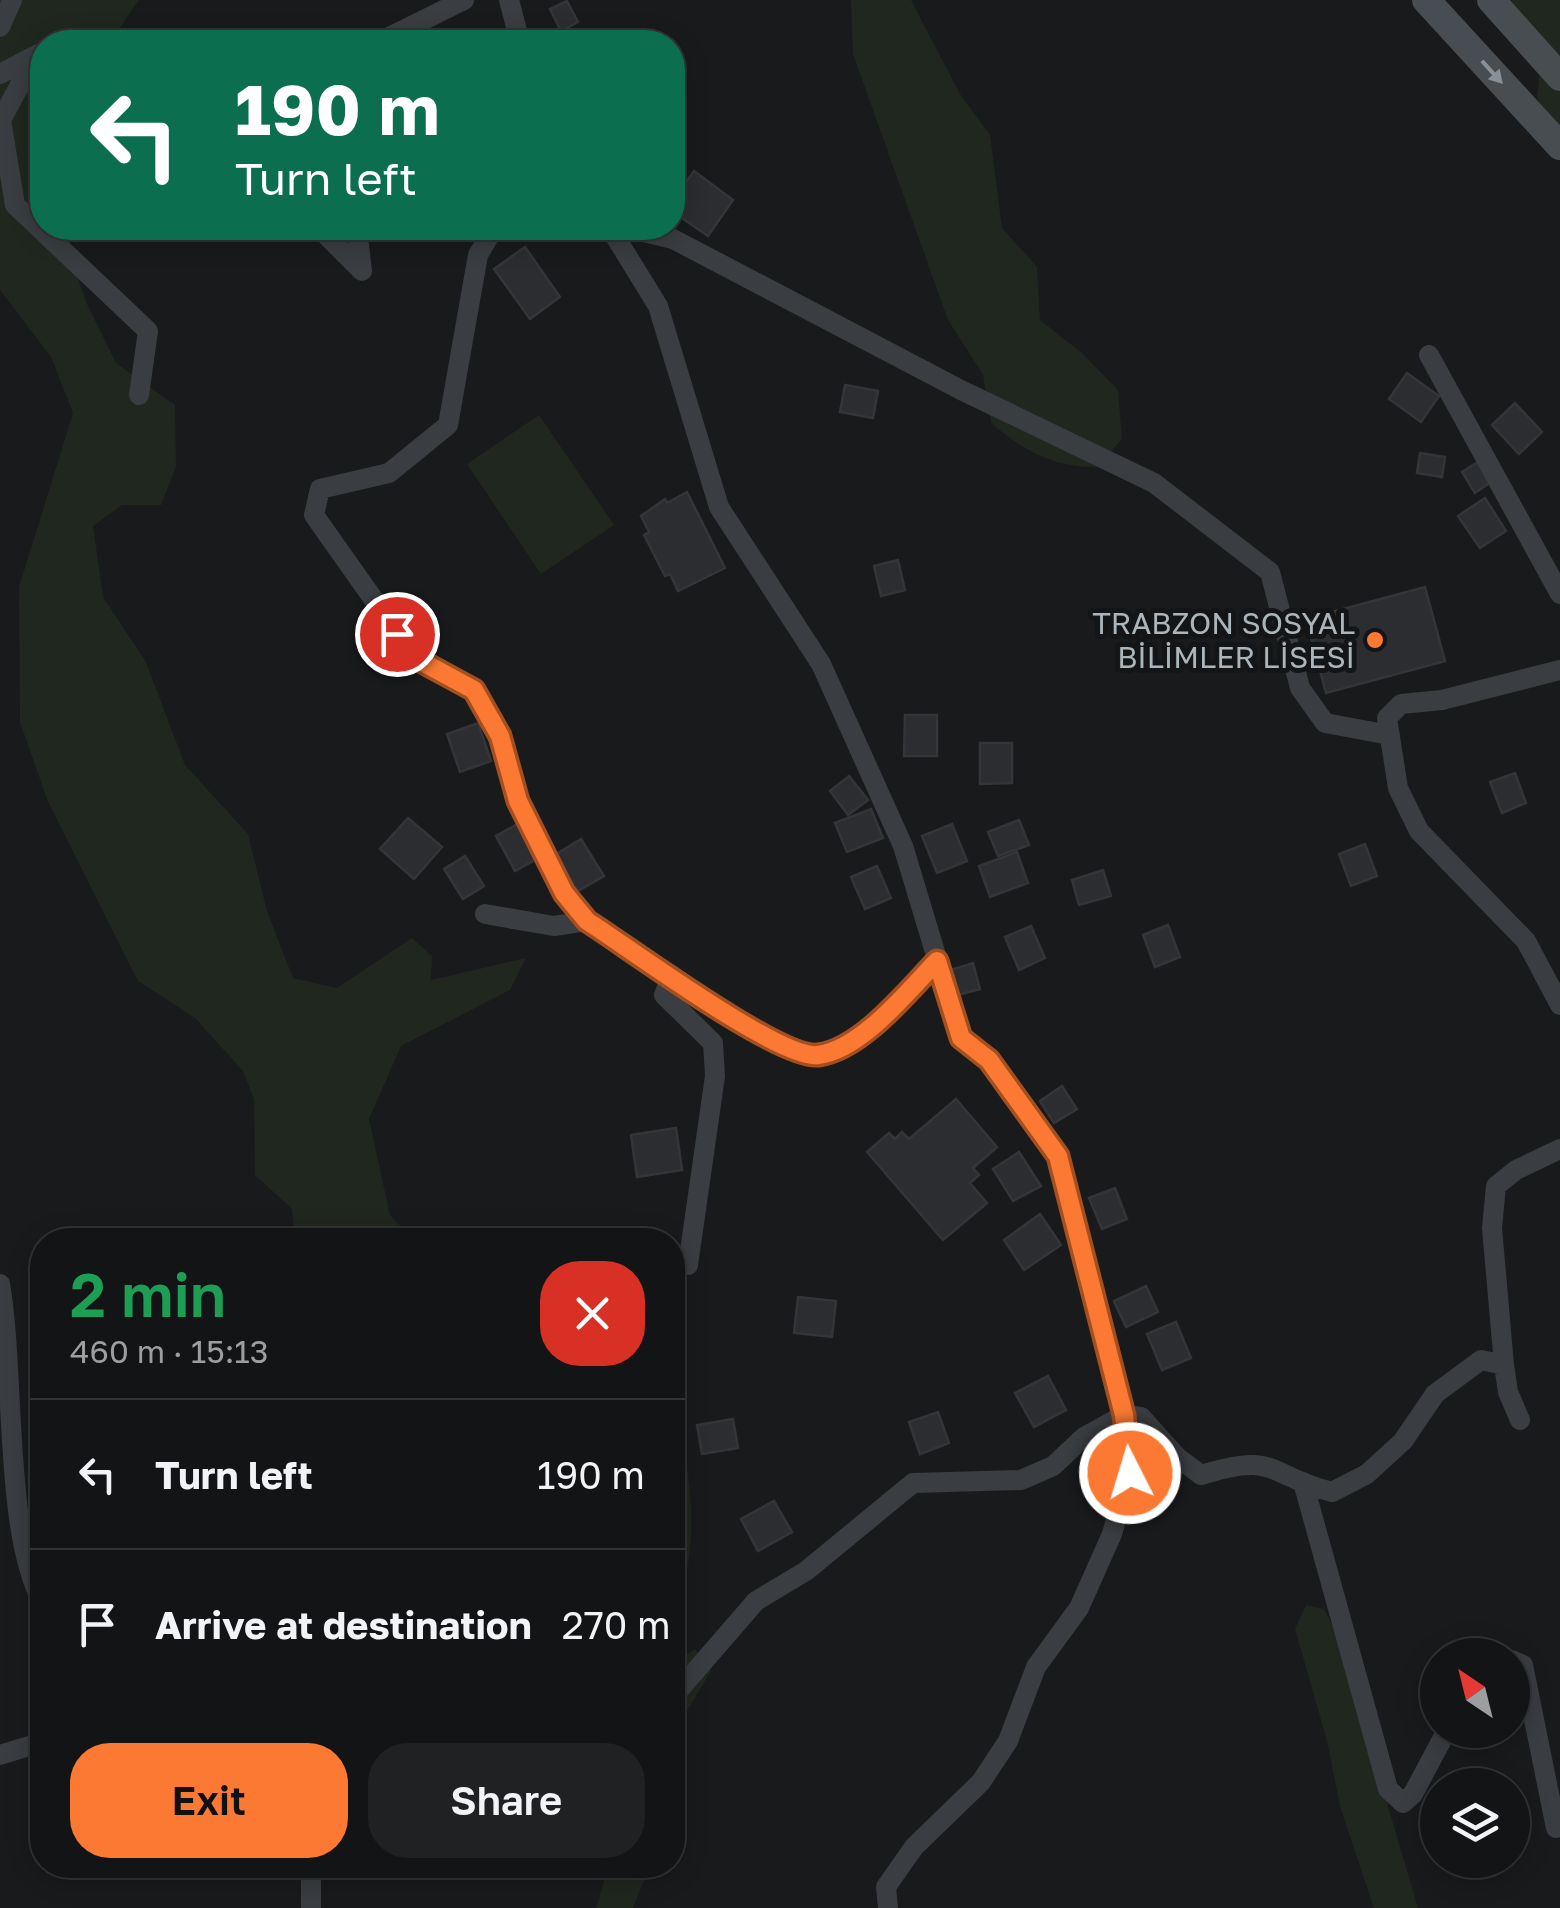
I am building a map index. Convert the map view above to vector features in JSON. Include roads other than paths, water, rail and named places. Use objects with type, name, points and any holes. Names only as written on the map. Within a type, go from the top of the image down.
[{"type":"main road","points":[[1426,0],[1560,146]]},
{"type":"main road","points":[[1491,0],[1560,77]]},
{"type":"street","points":[[0,27],[12,0]]},
{"type":"street","points":[[403,30],[464,0]]},
{"type":"street","points":[[509,0],[517,30]]},
{"type":"street","points":[[0,74],[30,59]]},
{"type":"street","points":[[30,70],[1,120],[15,206],[30,220]]},
{"type":"street","points":[[51,240],[148,331],[138,395]]},
{"type":"street","points":[[330,240],[362,271],[358,240]]},
{"type":"street","points":[[487,240],[478,255],[448,425],[389,472],[320,489],[314,515],[415,658],[474,690],[500,736],[518,801],[564,893],[587,921],[770,1042],[816,1056],[846,1044],[874,1023],[937,961]]},
{"type":"street","points":[[617,240],[658,306],[719,506],[821,664],[903,846],[961,1038],[989,1060],[1058,1156],[1124,1415],[1130,1473],[1112,1534],[1079,1608],[1036,1667],[1008,1741],[982,1782],[914,1848],[886,1887],[888,1908]]},
{"type":"street","points":[[674,240],[962,390],[1154,482],[1270,572],[1300,688],[1325,723],[1390,735]]},
{"type":"street","points":[[1428,355],[1560,594]]},
{"type":"street","points":[[1560,670],[1442,700],[1402,704],[1387,718],[1398,788],[1419,831],[1526,941],[1560,1005]]},
{"type":"street","points":[[485,914],[554,926],[587,921]]},
{"type":"street","points":[[672,975],[664,995],[713,1042],[714,1059],[688,1265]]},
{"type":"street","points":[[1520,1420],[1508,1392],[1504,1365],[1492,1228],[1496,1186],[1516,1170],[1560,1149]]},
{"type":"street","points":[[0,1284],[8,1327],[21,1515],[30,1579]]},
{"type":"street","points":[[685,1683],[756,1601],[806,1570],[914,1483],[1021,1480],[1054,1466],[1084,1437],[1124,1415],[1141,1417],[1177,1457],[1201,1476],[1243,1462],[1280,1468],[1303,1482],[1332,1492],[1367,1474],[1403,1441],[1435,1394],[1482,1360],[1504,1365]]},
{"type":"street","points":[[1303,1482],[1388,1789],[1403,1803],[1413,1794],[1437,1748]]},
{"type":"street","points":[[1530,1700],[1556,1828]]},
{"type":"street","points":[[0,1754],[30,1745]]},
{"type":"street","points":[[311,1878],[312,1908]]},
{"type":"place","name":"TRABZON SOSYAL BİLİMLER LİSESİ","points":[[1375,640]]}]
